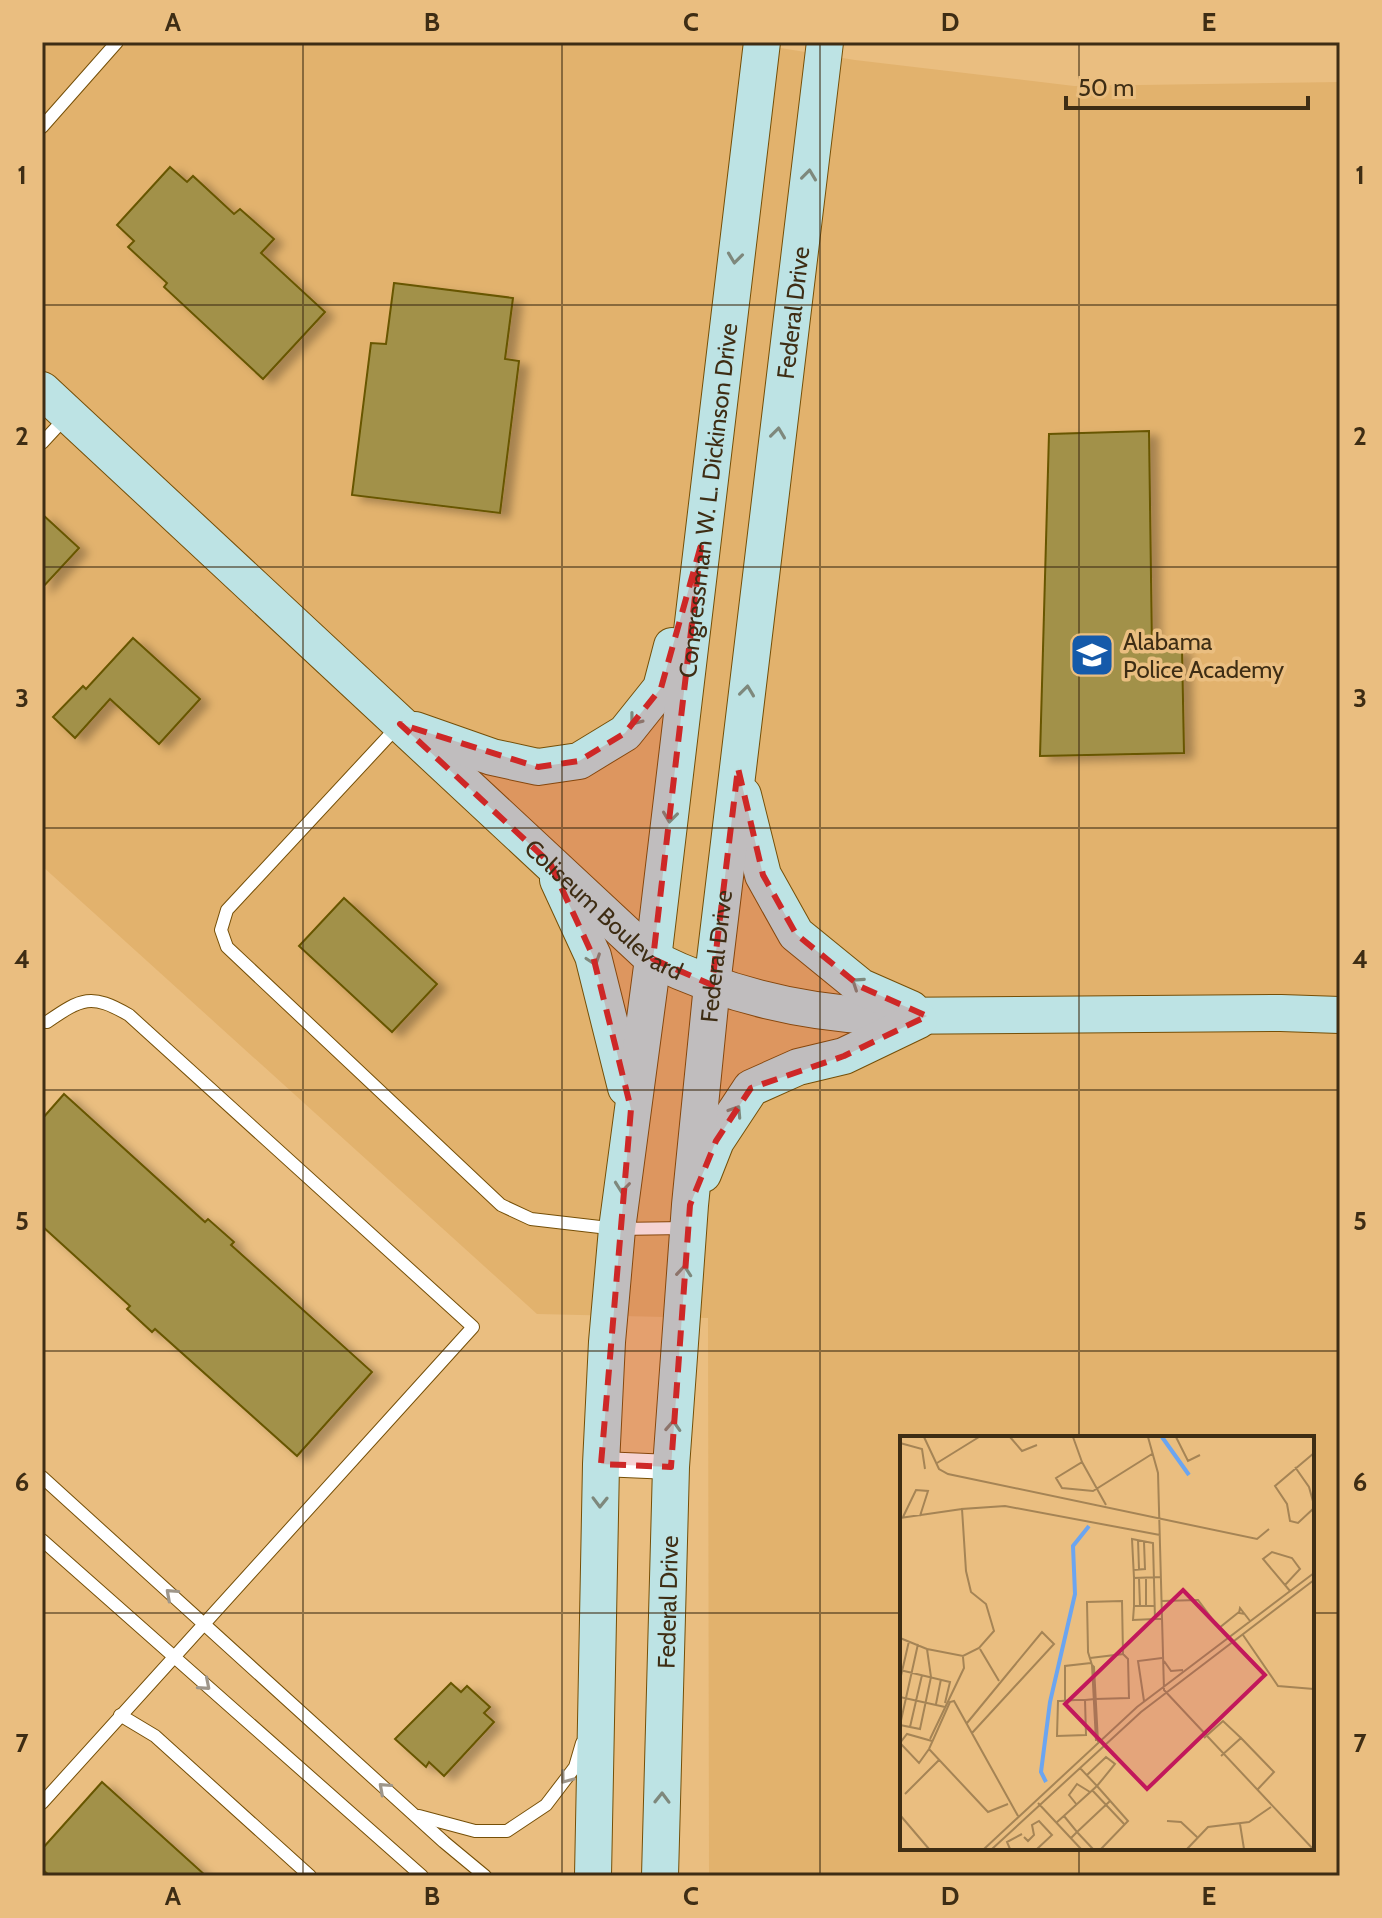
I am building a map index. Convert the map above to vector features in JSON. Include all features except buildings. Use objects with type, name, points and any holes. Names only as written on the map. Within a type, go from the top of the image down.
[{"type":"main road","name":"Congressman W. L. Dickinson Drive","points":[[653,959],[762,42]]},
{"type":"main road","name":"Federal Drive","points":[[660,1876],[671,1467],[689,1217],[712,985],[825,42]]},
{"type":"main road","name":"Coliseum Boulevard","points":[[42,390],[653,959],[712,985],[837,1014],[1340,1015]]},
{"type":"main road","points":[[400,724],[492,757],[538,767],[579,761],[625,733],[661,688],[701,545]]},
{"type":"main road","points":[[738,768],[763,875],[796,934],[861,987],[927,1016]]},
{"type":"main road","points":[[550,863],[593,956],[631,1109]]},
{"type":"main road","points":[[593,1876],[601,1464],[607,1342],[631,1109],[653,959]]},
{"type":"main road","points":[[689,1217],[716,1141],[751,1088],[798,1067],[844,1056],[927,1016]]},
{"type":"street","points":[[601,1464],[671,1467]]},
{"type":"lane","points":[[42,127],[117,42]]},
{"type":"lane","points":[[42,443],[68,415]]},
{"type":"lane","points":[[400,724],[227,910],[221,930],[227,947],[501,1205],[531,1219],[617,1229],[689,1217]]},
{"type":"lane","points":[[42,1803],[473,1327],[129,1015],[108,1002],[78,1001],[44,1022]]},
{"type":"lane","points":[[42,1477],[485,1876]]},
{"type":"lane","points":[[42,1540],[422,1876]]},
{"type":"lane","points":[[413,1814],[475,1831],[507,1831],[546,1805],[575,1767],[595,1706]]},
{"type":"lane","points":[[120,1715],[155,1736],[310,1876]]},
{"type":"highlighted area","points":[[701,545],[653,959],[712,985],[738,768],[763,875],[796,934],[861,987],[927,1016],[844,1056],[751,1088],[716,1141],[690,1205],[671,1467],[601,1464],[631,1109],[593,956],[550,863],[400,724],[538,767],[579,761],[625,733],[661,688]]},
{"type":"shaded area","points":[[42,42],[743,42],[855,60],[1074,86],[1340,82],[1340,1876],[709,1876],[708,1318],[537,1314],[42,866]]},
{"type":"place","name":"Alabama Police Academy","points":[[1092,655]]}]
